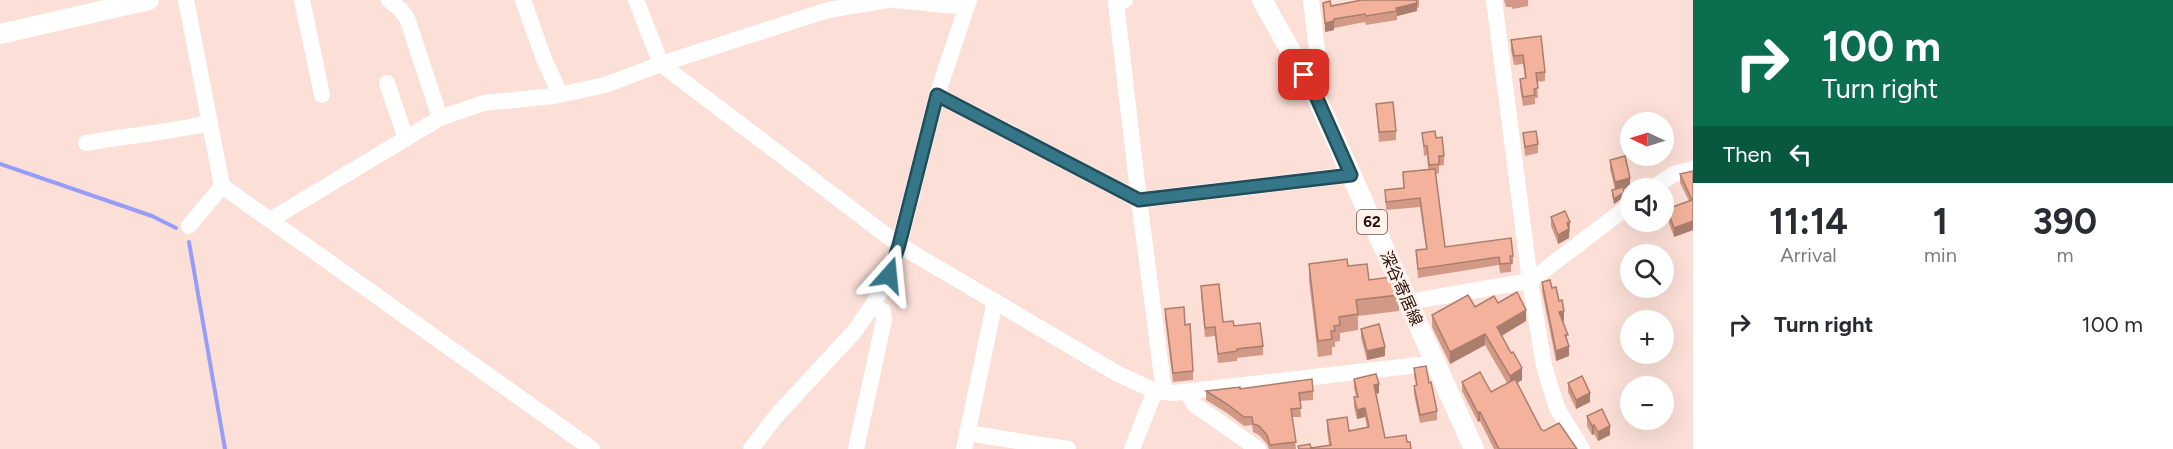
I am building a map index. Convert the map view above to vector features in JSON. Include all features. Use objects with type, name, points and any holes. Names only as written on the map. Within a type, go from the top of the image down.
[{"type":"main road","points":[[0,34],[149,0]]},
{"type":"main road","name":"深谷寄居線","points":[[1262,0],[1315,94],[1474,449]]},
{"type":"street","points":[[186,0],[222,186],[592,449]]},
{"type":"street","points":[[302,0],[322,95]]},
{"type":"street","points":[[389,0],[407,18],[440,118]]},
{"type":"street","points":[[523,0],[544,59],[560,94]]},
{"type":"street","points":[[636,0],[662,64],[899,245],[1118,374],[1159,391],[1187,392],[1436,363]]},
{"type":"street","points":[[270,220],[440,118],[484,103],[560,94],[605,85],[828,10],[888,0]]},
{"type":"street","points":[[751,449],[777,416],[854,332],[889,275],[899,245],[937,95],[968,4],[894,0]]},
{"type":"street","points":[[1125,0],[1116,3],[1159,391],[1132,449]]},
{"type":"street","points":[[1311,0],[1321,82],[1315,94]]},
{"type":"street","points":[[1494,0],[1530,281],[1544,366],[1557,408],[1582,449]]},
{"type":"street","points":[[387,82],[406,138]]},
{"type":"street","points":[[937,95],[1139,200],[1351,175]]},
{"type":"street","points":[[86,143],[174,131],[210,123]]},
{"type":"street","points":[[1668,178],[1693,169]]},
{"type":"street","points":[[189,226],[222,186]]},
{"type":"street","points":[[1408,302],[1530,281],[1620,213]]},
{"type":"street","points":[[995,301],[966,441],[1068,449]]},
{"type":"street","points":[[856,449],[885,320],[883,311],[872,306]]},
{"type":"street","points":[[1187,392],[1195,405],[1258,449]]},
{"type":"building","points":[[1362,0],[1416,0],[1417,3],[1396,8],[1397,11],[1334,19],[1334,21],[1325,23],[1323,3],[1330,1],[1331,6]]},
{"type":"building","points":[[1541,36],[1545,72],[1536,73],[1538,88],[1534,89],[1535,95],[1523,97],[1520,79],[1526,78],[1523,55],[1514,56],[1511,40]]},
{"type":"building","points":[[1393,102],[1396,131],[1379,132],[1376,104]]},
{"type":"building","points":[[1435,131],[1436,138],[1442,137],[1444,156],[1439,156],[1439,164],[1429,165],[1427,146],[1424,146],[1422,133]]},
{"type":"building","points":[[1536,131],[1538,144],[1525,147],[1523,133]]},
{"type":"building","points":[[1620,157],[1620,166],[1627,166],[1630,178],[1620,178],[1620,181],[1615,182],[1610,160]]},
{"type":"building","points":[[1435,169],[1445,247],[1511,238],[1513,256],[1510,256],[1511,263],[1500,264],[1499,257],[1418,269],[1416,250],[1427,249],[1420,198],[1386,202],[1385,190],[1404,188],[1403,172]]},
{"type":"building","points":[[1693,171],[1693,221],[1674,228],[1674,206],[1692,200],[1680,174]]},
{"type":"building","points":[[1620,188],[1620,195],[1614,199],[1612,190]]},
{"type":"building","points":[[1565,211],[1570,222],[1567,223],[1569,229],[1558,235],[1551,217]]},
{"type":"building","points":[[1347,259],[1348,266],[1367,264],[1369,280],[1391,277],[1399,295],[1356,300],[1358,314],[1339,317],[1340,325],[1334,326],[1335,331],[1331,331],[1332,339],[1318,341],[1309,264]]},
{"type":"building","points":[[1550,280],[1552,288],[1556,287],[1559,301],[1562,300],[1564,311],[1559,312],[1568,335],[1565,335],[1569,346],[1556,351],[1542,282]]},
{"type":"building","points":[[1219,284],[1223,322],[1233,321],[1234,326],[1260,323],[1263,346],[1218,354],[1215,327],[1205,328],[1201,286]]},
{"type":"building","points":[[1517,292],[1526,310],[1497,327],[1522,368],[1510,376],[1485,334],[1450,352],[1432,315],[1468,295],[1475,307],[1494,296],[1498,303]]},
{"type":"building","points":[[1184,307],[1185,325],[1190,324],[1193,371],[1173,373],[1165,309]]},
{"type":"building","points":[[1379,324],[1385,347],[1367,351],[1361,329]]},
{"type":"building","points":[[1426,366],[1437,411],[1420,415],[1414,386],[1417,385],[1414,368]]},
{"type":"building","points":[[1480,372],[1491,392],[1515,379],[1541,429],[1544,431],[1559,423],[1577,449],[1499,449],[1462,382]]},
{"type":"building","points":[[1376,374],[1379,384],[1374,385],[1385,438],[1406,435],[1411,449],[1299,449],[1298,446],[1310,444],[1311,448],[1331,445],[1327,420],[1347,417],[1349,431],[1369,427],[1365,408],[1357,410],[1354,397],[1358,397],[1354,379]]},
{"type":"building","points":[[1582,376],[1590,393],[1576,400],[1568,383]]},
{"type":"building","points":[[1312,379],[1313,391],[1299,393],[1301,408],[1291,409],[1296,442],[1270,445],[1267,435],[1259,426],[1253,424],[1252,417],[1244,417],[1206,391],[1240,387],[1240,389]]},
{"type":"building","points":[[1602,409],[1610,426],[1598,432],[1587,416]]},
{"type":"waterway","points":[[0,164],[152,216],[176,228]]},
{"type":"waterway","points":[[189,242],[225,449]]},
{"type":"route","points":[[889,275],[899,245],[937,95],[1139,200],[1351,175],[1315,94],[1304,75]]}]
